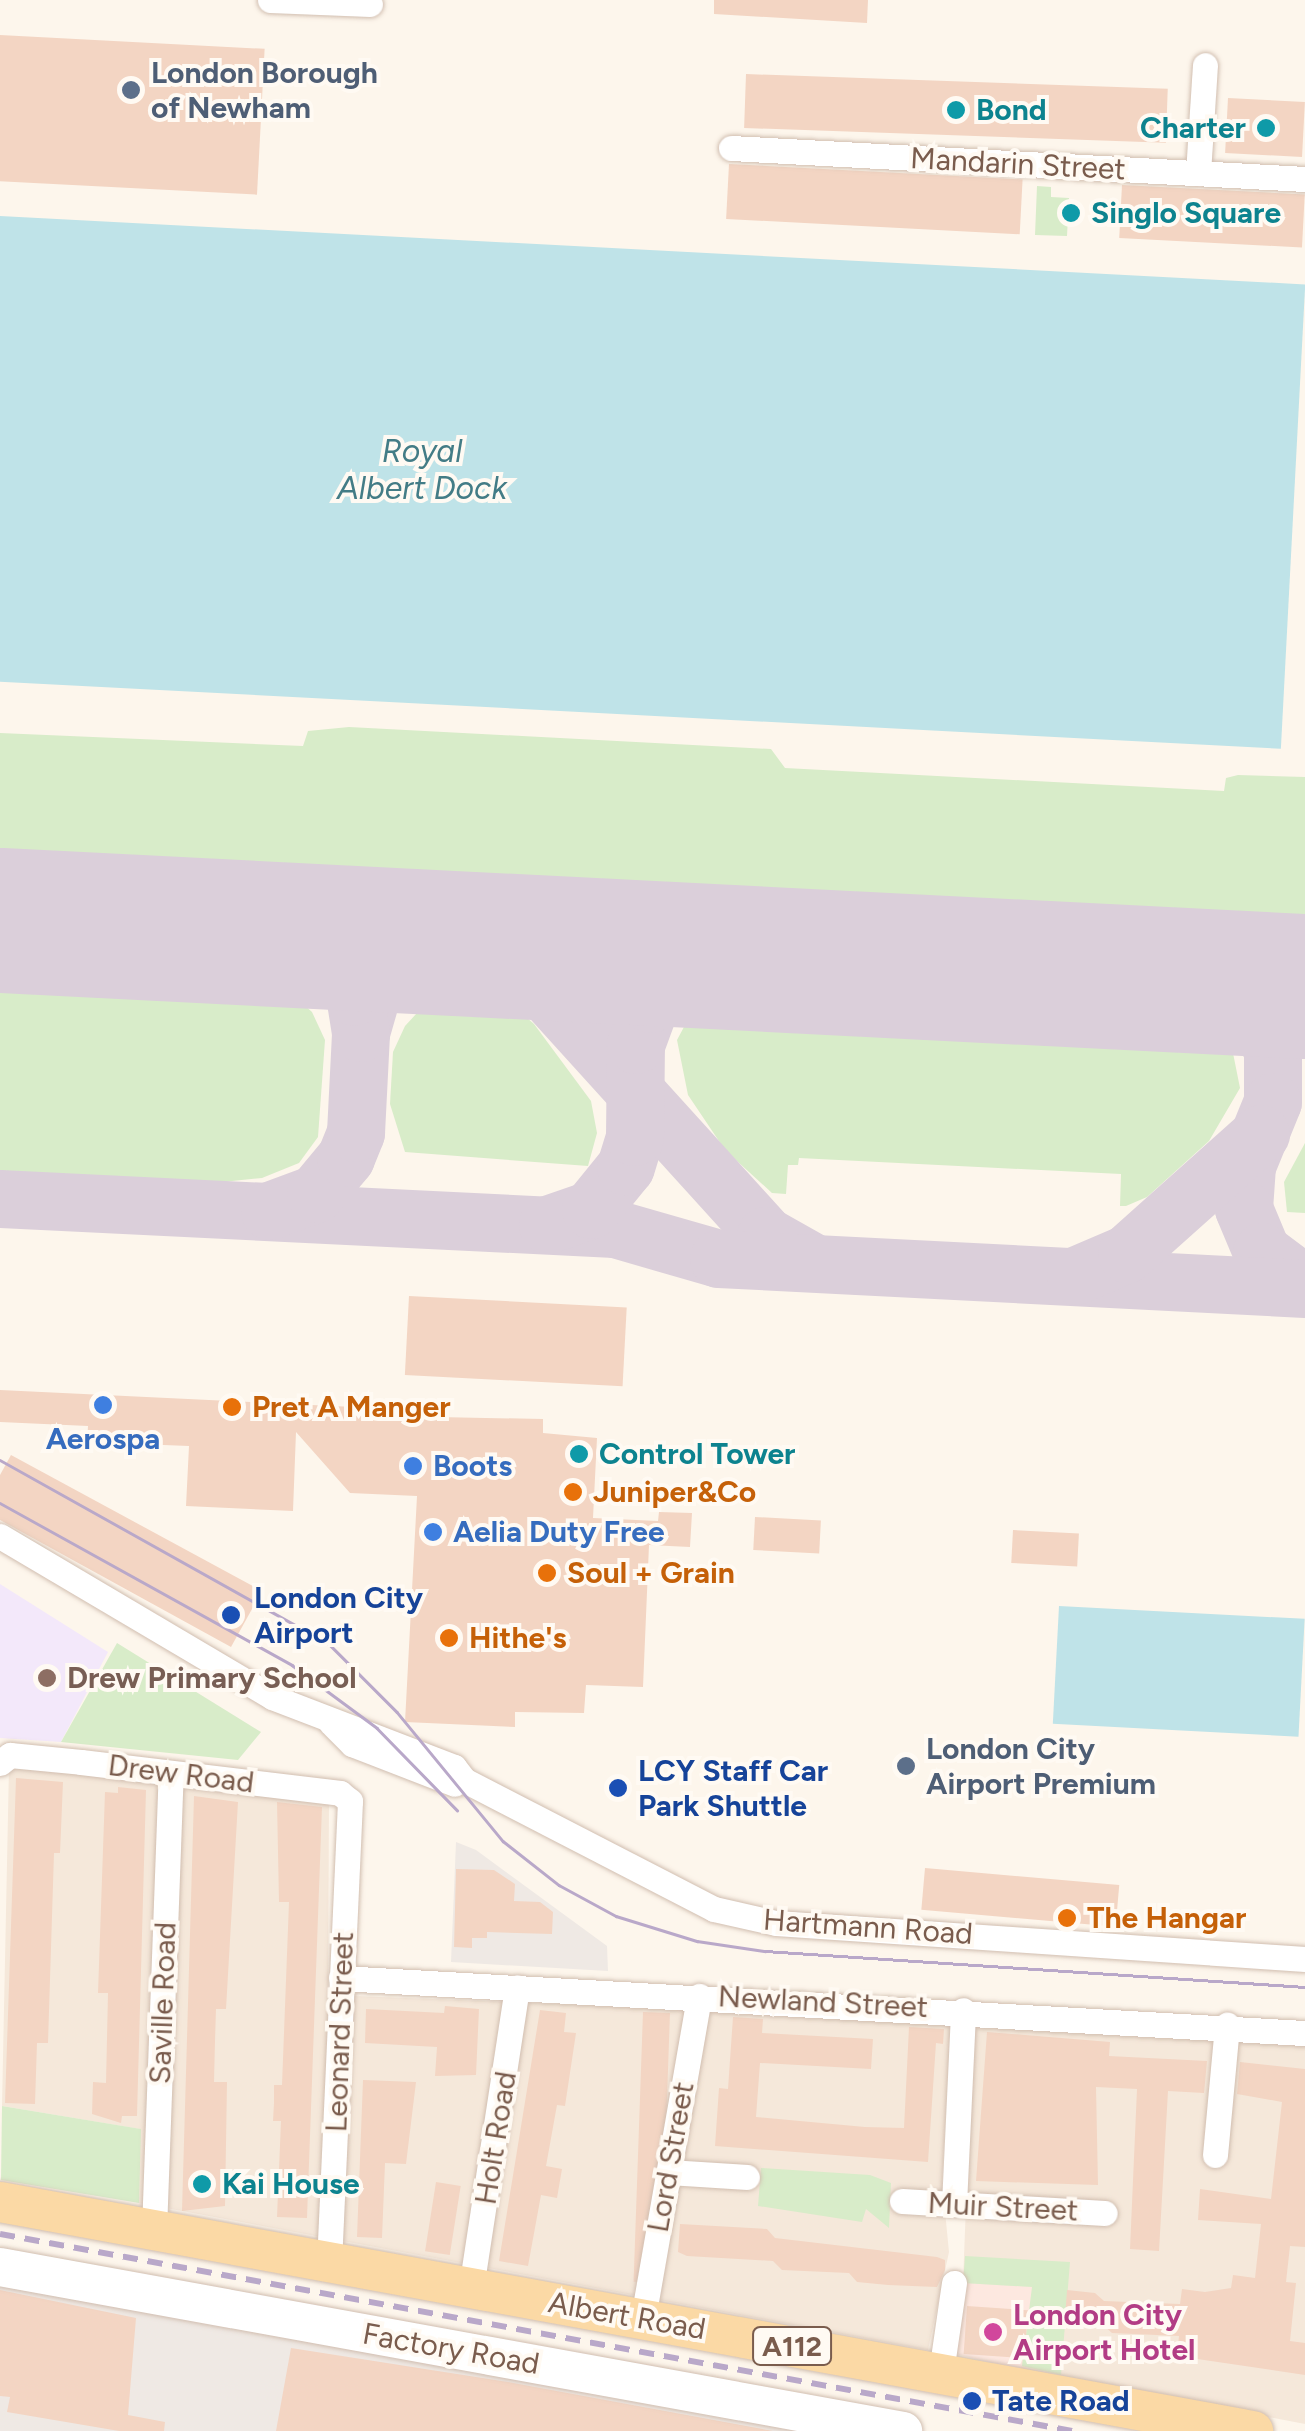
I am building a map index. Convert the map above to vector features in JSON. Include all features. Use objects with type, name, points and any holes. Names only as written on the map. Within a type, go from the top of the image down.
[{"type":"main road","name":"Albert Road","points":[[0,2202],[1254,2431]]},
{"type":"street","points":[[270,0],[370,4]]},
{"type":"street","points":[[1198,173],[1205,65]]},
{"type":"street","name":"Mandarin Street","points":[[731,148],[1305,179]]},
{"type":"street","name":"Hartmann Road","points":[[0,1536],[240,1679],[330,1723],[359,1726],[454,1767],[464,1780],[562,1826],[668,1890],[746,1918],[1305,1958]]},
{"type":"street","name":"Drew Road","points":[[5,1760],[340,1793],[350,1801]]},
{"type":"street","name":"Saville Road","points":[[154,2230],[170,1775]]},
{"type":"street","name":"Leonard Street","points":[[330,2262],[350,1801]]},
{"type":"street","name":"Newland Street","points":[[341,1978],[1227,2025],[1305,2033]]},
{"type":"street","name":"Holt Road","points":[[471,2288],[517,1987]]},
{"type":"street","name":"Lord Street","points":[[643,2318],[699,1996]]},
{"type":"street","points":[[954,2204],[964,2010]]},
{"type":"street","points":[[1215,2155],[1227,2025]]},
{"type":"street","points":[[669,2172],[747,2177]]},
{"type":"street","name":"Muir Street","points":[[902,2202],[1105,2212]]},
{"type":"street","name":"Factory Road","points":[[0,2268],[902,2431]]},
{"type":"street","points":[[941,2372],[954,2282]]},
{"type":"shaded area","name":"Drew Primary School","points":[[0,1584],[108,1652],[61,1742],[0,1738]]},
{"type":"shaded area","points":[[9,1766],[329,1800],[328,1995],[951,2019],[942,2181],[949,2252],[928,2350],[139,2203],[140,2129],[2,2106]]},
{"type":"shaded area","points":[[456,1842],[476,1850],[607,1946],[608,1971],[451,1962]]},
{"type":"shaded area","points":[[973,2021],[1305,2044],[1305,2424],[1021,2370],[963,2283]]},
{"type":"shaded area","name":"London City Airport Hotel","points":[[963,2283],[1033,2287],[1021,2370],[956,2354]]},
{"type":"shaded area","points":[[0,2285],[819,2431],[0,2431]]},
{"type":"green space","points":[[1037,186],[1051,187],[1051,197],[1069,198],[1067,236],[1035,235]]},
{"type":"green space","points":[[349,727],[771,749],[785,768],[1224,791],[1226,778],[1238,775],[1305,777],[1305,926],[0,861],[0,733],[303,746],[308,731]]},
{"type":"green space","points":[[0,978],[292,994],[312,1012],[325,1040],[318,1137],[299,1163],[262,1178],[194,1185],[0,1175]]},
{"type":"green space","points":[[430,999],[510,1003],[534,1024],[591,1101],[597,1133],[588,1166],[405,1152],[390,1104],[393,1052],[405,1026]]},
{"type":"green space","points":[[692,1012],[1230,1038],[1240,1088],[1209,1141],[1147,1197],[1126,1206],[1120,1206],[1121,1174],[799,1158],[798,1165],[788,1165],[786,1194],[772,1193],[725,1150],[688,1095],[677,1040]]},
{"type":"green space","points":[[1305,1143],[1305,1213],[1287,1212],[1284,1182]]},
{"type":"green space","points":[[117,1643],[261,1732],[238,1760],[61,1742]]},
{"type":"green space","points":[[2,2106],[141,2129],[139,2203],[1,2180]]},
{"type":"green space","points":[[761,2168],[870,2175],[891,2183],[889,2228],[866,2209],[862,2222],[758,2206]]},
{"type":"green space","points":[[965,2256],[1070,2262],[1061,2375],[1022,2366],[1032,2287],[963,2283]]},
{"type":"water","name":"Royal Albert Dock","points":[[0,216],[1305,284],[1281,749],[0,682]]},
{"type":"water","points":[[1059,1606],[1305,1619],[1298,1737],[1053,1724]]},
{"type":"building","points":[[714,0],[868,0],[867,23],[714,14]]},
{"type":"building","name":"London Borough of Newham","points":[[0,35],[265,49],[257,195],[0,181]]},
{"type":"building","name":"Bond","points":[[746,74],[1168,89],[1166,143],[744,128]]},
{"type":"building","name":"Charter","points":[[1228,98],[1305,102],[1302,157],[1225,153]]},
{"type":"building","points":[[729,164],[1023,179],[1020,234],[726,219]]},
{"type":"building","points":[[1122,185],[1305,195],[1302,248],[1119,238]]},
{"type":"building","points":[[409,1296],[627,1307],[623,1386],[405,1375]]},
{"type":"building","points":[[0,1390],[438,1411],[437,1417],[543,1419],[543,1433],[597,1438],[593,1518],[658,1521],[659,1512],[692,1513],[690,1547],[649,1545],[643,1687],[586,1685],[584,1713],[515,1712],[515,1727],[405,1722],[417,1496],[350,1493],[296,1432],[293,1511],[186,1506],[189,1446],[87,1442],[88,1426],[0,1422]]},
{"type":"building","name":"London City Airport","points":[[11,1455],[262,1591],[231,1647],[0,1520],[0,1475]]},
{"type":"building","points":[[755,1517],[821,1520],[819,1553],[753,1550]]},
{"type":"building","points":[[1013,1530],[1079,1533],[1077,1566],[1011,1563]]},
{"type":"building","points":[[16,1778],[63,1782],[60,1853],[54,1853],[48,2043],[37,2043],[35,2104],[5,2103]]},
{"type":"building","points":[[118,1787],[146,1790],[137,2116],[122,2116],[121,2123],[92,2114],[93,2082],[106,2083],[108,1993],[98,1993],[105,1792],[118,1793]]},
{"type":"building","points":[[194,1796],[238,1802],[226,2009],[216,2009],[214,2082],[227,2082],[225,2206],[182,2211]]},
{"type":"building","points":[[277,1802],[322,1807],[307,2218],[277,2217],[281,2121],[273,2121],[274,2085],[282,2085],[289,1902],[279,1902]]},
{"type":"building","points":[[925,1868],[1119,1885],[1116,1927],[921,1910]]},
{"type":"building","points":[[456,1869],[494,1870],[515,1884],[514,1901],[540,1902],[553,1912],[552,1934],[487,1932],[487,1938],[472,1938],[472,1948],[454,1947]]},
{"type":"building","points":[[445,2006],[479,2009],[476,2075],[435,2076],[437,2047],[365,2043],[366,2009],[444,2013]]},
{"type":"building","points":[[540,2010],[566,2013],[564,2032],[576,2033],[565,2106],[557,2105],[546,2166],[562,2169],[557,2198],[541,2195],[528,2266],[499,2261]]},
{"type":"building","points":[[643,2012],[670,2013],[661,2283],[634,2282]]},
{"type":"building","points":[[733,2017],[763,2019],[762,2033],[873,2039],[871,2069],[760,2063],[756,2117],[865,2127],[904,2128],[909,2027],[944,2029],[943,2044],[936,2043],[928,2162],[715,2146],[719,2088],[728,2089]]},
{"type":"building","points":[[987,2032],[1110,2042],[1109,2056],[1207,2061],[1204,2093],[1168,2091],[1159,2251],[1130,2249],[1137,2089],[1096,2087],[1098,2185],[976,2181]]},
{"type":"building","points":[[1240,2062],[1305,2069],[1305,2247],[1290,2246],[1286,2282],[1296,2283],[1290,2341],[1305,2343],[1305,2375],[1177,2356],[1179,2336],[1112,2333],[1103,2325],[1065,2318],[1067,2290],[1095,2293],[1104,2301],[1180,2304],[1182,2289],[1205,2292],[1231,2288],[1233,2275],[1255,2278],[1261,2224],[1198,2220],[1200,2189],[1271,2199],[1282,2102],[1237,2094]]},
{"type":"building","points":[[363,2080],[416,2082],[406,2164],[385,2163],[382,2238],[357,2237]]},
{"type":"building","points":[[436,2182],[461,2186],[450,2255],[425,2251]]},
{"type":"building","points":[[680,2224],[767,2229],[775,2238],[937,2257],[945,2260],[945,2270],[937,2287],[888,2285],[857,2282],[849,2273],[782,2270],[773,2261],[687,2256],[678,2252]]},
{"type":"building","points":[[0,2290],[136,2318],[128,2415],[165,2422],[164,2431],[119,2431],[7,2412],[10,2397],[0,2396]]},
{"type":"building","name":"London City Airport Hotel","points":[[967,2306],[1028,2310],[1025,2358],[964,2354]]},
{"type":"building","points":[[291,2348],[508,2382],[773,2431],[276,2431]]},
{"type":"taxiway","points":[[270,1211],[316,1194],[346,1158],[356,1133],[361,1033],[355,997],[337,968],[309,946],[277,934]]},
{"type":"taxiway","points":[[361,1033],[371,998],[391,972],[420,952],[456,943]]},
{"type":"taxiway","points":[[476,944],[525,970],[766,1236],[814,1263]]},
{"type":"taxiway","points":[[548,1225],[591,1210],[626,1167],[635,1137],[636,1045],[651,1004],[684,972],[736,957]]},
{"type":"taxiway","points":[[1187,980],[1236,999],[1260,1024],[1273,1051],[1273,1102],[1247,1166],[1244,1209],[1262,1252],[1305,1284]]},
{"type":"taxiway","points":[[1076,1276],[1127,1254],[1261,1134]]},
{"type":"taxiway","points":[[0,1199],[615,1229],[719,1259],[1305,1289]]},
{"type":"runway","points":[[0,920],[1305,986]]},
{"type":"tram line","points":[[0,1460],[329,1644],[397,1712],[503,1841],[559,1885],[616,1916],[697,1941],[765,1951],[1305,1987]]},
{"type":"tram line","points":[[0,1503],[292,1665],[377,1728],[457,1810]]},
{"type":"railway","points":[[0,2234],[1072,2431]]},
{"type":"place","name":"London Borough of Newham","points":[[131,90]]},
{"type":"place","name":"Bond","points":[[956,110]]},
{"type":"place","name":"Charter","points":[[1266,128]]},
{"type":"place","name":"Singlo Square","points":[[1071,213]]},
{"type":"place","name":"Aerospa","points":[[103,1405]]},
{"type":"place","name":"Pret A Manger","points":[[232,1407]]},
{"type":"place","name":"Control Tower","points":[[579,1454]]},
{"type":"place","name":"Boots","points":[[413,1466]]},
{"type":"place","name":"Juniper&Co","points":[[573,1492]]},
{"type":"place","name":"Aelia Duty Free","points":[[433,1532]]},
{"type":"place","name":"Soul + Grain","points":[[547,1573]]},
{"type":"place","name":"London City Airport","points":[[231,1615]]},
{"type":"place","name":"Hithe's","points":[[449,1638]]},
{"type":"place","name":"Drew Primary School","points":[[47,1678]]},
{"type":"place","name":"London City Airport Premium","points":[[906,1766]]},
{"type":"place","name":"LCY Staff Car Park Shuttle","points":[[618,1788]]},
{"type":"place","name":"The Hangar","points":[[1067,1918]]},
{"type":"place","name":"Kai House","points":[[202,2184]]},
{"type":"place","name":"London City Airport Hotel","points":[[993,2332]]},
{"type":"place","name":"Tate Road","points":[[972,2401]]}]
